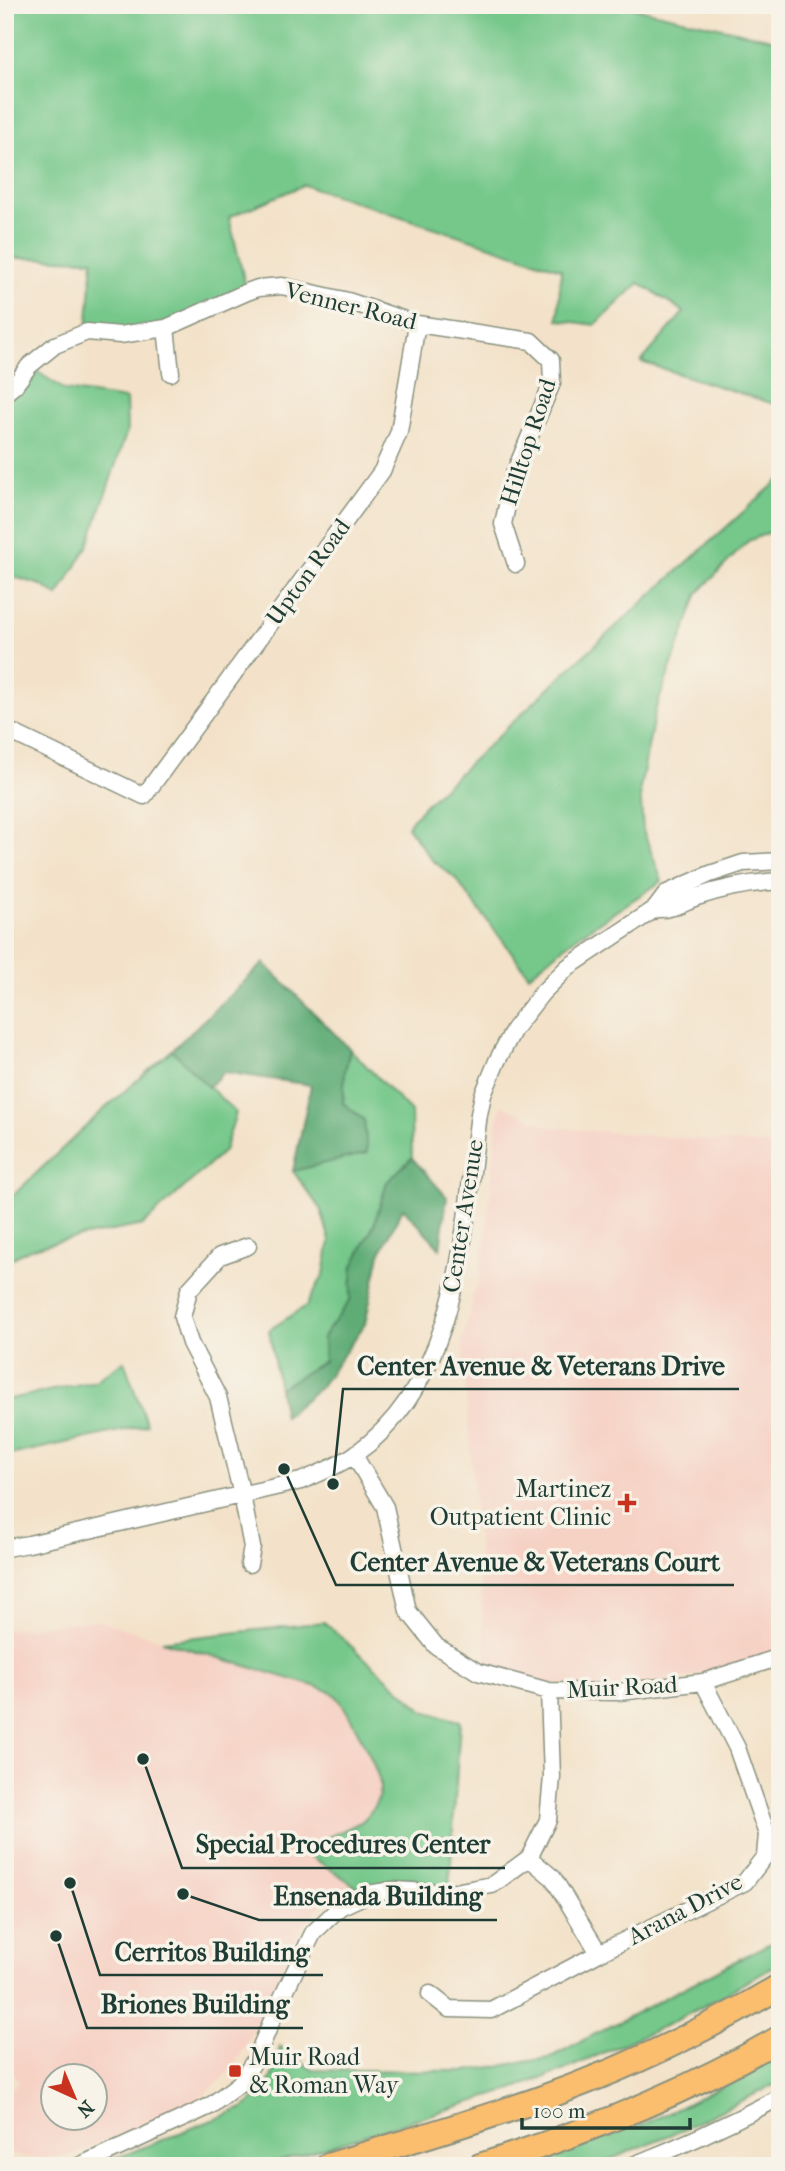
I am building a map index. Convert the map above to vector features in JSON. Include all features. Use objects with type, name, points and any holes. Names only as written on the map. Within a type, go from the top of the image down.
[{"type":"highway","points":[[328,2166],[510,2109],[597,2077],[679,2041],[780,1986]]},
{"type":"highway","points":[[480,2166],[561,2140],[635,2111],[718,2072],[780,2038]]},
{"type":"street","name":"Venner Road","points":[[5,393],[15,386],[29,366],[55,345],[87,332],[120,335],[166,328],[258,288],[282,286],[348,301],[417,324],[531,341],[551,360]]},
{"type":"street","name":"Upton Road","points":[[5,729],[144,796],[382,471],[399,432],[417,324]]},
{"type":"street","points":[[166,328],[172,373]]},
{"type":"street","name":"Hilltop Road","points":[[516,564],[503,524],[514,474],[552,383],[551,360]]},
{"type":"street","name":"Center Avenue","points":[[5,1548],[301,1480],[333,1468],[354,1455],[394,1419],[409,1399],[423,1377],[439,1338],[460,1262],[483,1095],[514,1029],[534,1001],[568,967],[655,909],[667,893],[743,863],[780,861]]},
{"type":"street","name":"Center Avenue","points":[[655,909],[670,910],[696,897],[746,883],[780,881]]},
{"type":"street","points":[[247,1246],[220,1256],[189,1290],[182,1317],[190,1342],[218,1397],[253,1547],[249,1564]]},
{"type":"street","points":[[354,1455],[385,1507],[408,1611],[436,1646],[478,1672],[549,1691]]},
{"type":"street","name":"Muir Road","points":[[79,2166],[210,2106],[240,2083],[256,2059],[313,1933],[340,1907],[368,1894],[393,1890],[449,1893],[492,1885],[529,1858],[548,1820],[552,1777],[549,1691],[619,1692],[703,1682],[780,1657]]},
{"type":"street","name":"Arana Drive","points":[[430,1994],[449,2009],[491,2010],[599,1953],[745,1882],[765,1856],[767,1834],[737,1748],[703,1682]]},
{"type":"street","points":[[529,1858],[553,1878],[599,1953]]},
{"type":"street","points":[[631,2166],[680,2146],[780,2097]]},
{"type":"shaded area","name":"Martinez Outpatient Clinic","points":[[502,1105],[548,1127],[780,1146],[780,1657],[619,1692],[497,1677],[486,1660],[462,1341],[473,1292],[478,1285],[486,1236],[497,1122]]},
{"type":"shaded area","points":[[97,1620],[329,1691],[336,1696],[378,1774],[380,1786],[374,1807],[361,1822],[302,1850],[354,1884],[333,1896],[303,1925],[235,2065],[198,2100],[77,2153],[39,2159],[20,2157],[5,2151],[5,2095],[19,2081],[5,2066],[5,1630]]},
{"type":"green space","points":[[5,5],[621,5],[780,41],[780,406],[641,362],[684,312],[639,283],[595,325],[558,320],[561,269],[304,185],[229,217],[247,292],[166,328],[87,332],[93,260],[5,260]]},
{"type":"green space","points":[[29,366],[65,390],[126,399],[127,431],[88,546],[58,596],[41,585],[5,574],[5,393]]},
{"type":"green space","points":[[780,479],[780,528],[748,541],[698,593],[655,711],[640,789],[643,830],[662,881],[575,938],[529,975],[454,877],[432,860],[407,826],[423,807],[582,657]]},
{"type":"green space","points":[[264,963],[350,1049],[345,1071],[343,1103],[364,1120],[367,1153],[293,1171],[311,1085],[224,1072],[208,1087],[172,1050]]},
{"type":"green space","points":[[350,1049],[411,1112],[412,1158],[387,1182],[374,1225],[353,1266],[350,1301],[323,1337],[324,1361],[279,1389],[269,1330],[306,1306],[324,1274],[330,1241],[321,1210],[293,1171],[367,1153],[364,1120],[343,1103],[345,1071]]},
{"type":"green space","points":[[172,1050],[236,1113],[224,1151],[143,1225],[59,1241],[30,1249],[5,1262],[5,1203],[103,1110]]},
{"type":"green space","points":[[412,1158],[447,1197],[440,1248],[403,1208],[380,1254],[365,1324],[321,1386],[284,1417],[279,1389],[324,1361],[323,1337],[350,1301],[353,1266],[374,1225],[387,1182]]},
{"type":"green space","points":[[124,1361],[147,1425],[5,1456],[5,1400],[95,1381]]},
{"type":"green space","points":[[324,1622],[424,1711],[460,1721],[449,1893],[368,1894],[301,1850],[361,1822],[372,1810],[379,1795],[378,1776],[368,1752],[340,1701],[333,1694],[321,1688],[162,1641]]},
{"type":"green space","points":[[780,1938],[780,1962],[717,1999],[669,2024],[562,2071],[504,2092],[265,2166],[96,2166],[243,2108],[259,2095],[269,2082],[280,2047],[313,2070],[467,2071],[549,2058]]},
{"type":"green space","points":[[780,2056],[780,2082],[677,2132],[594,2166],[480,2166],[573,2135],[635,2128]]},
{"type":"place","name":"Center Avenue & Veterans Court","points":[[284,1469]]},
{"type":"place","name":"Center Avenue & Veterans Drive","points":[[333,1484]]},
{"type":"place","name":"Martinez Outpatient Clinic","points":[[627,1503]]},
{"type":"place","name":"Special Procedures Center","points":[[143,1759]]},
{"type":"place","name":"Cerritos Building","points":[[70,1883]]},
{"type":"place","name":"Ensenada Building","points":[[183,1894]]},
{"type":"place","name":"Briones Building","points":[[56,1936]]},
{"type":"place","name":"Muir Road & Roman Way","points":[[235,2071]]}]
